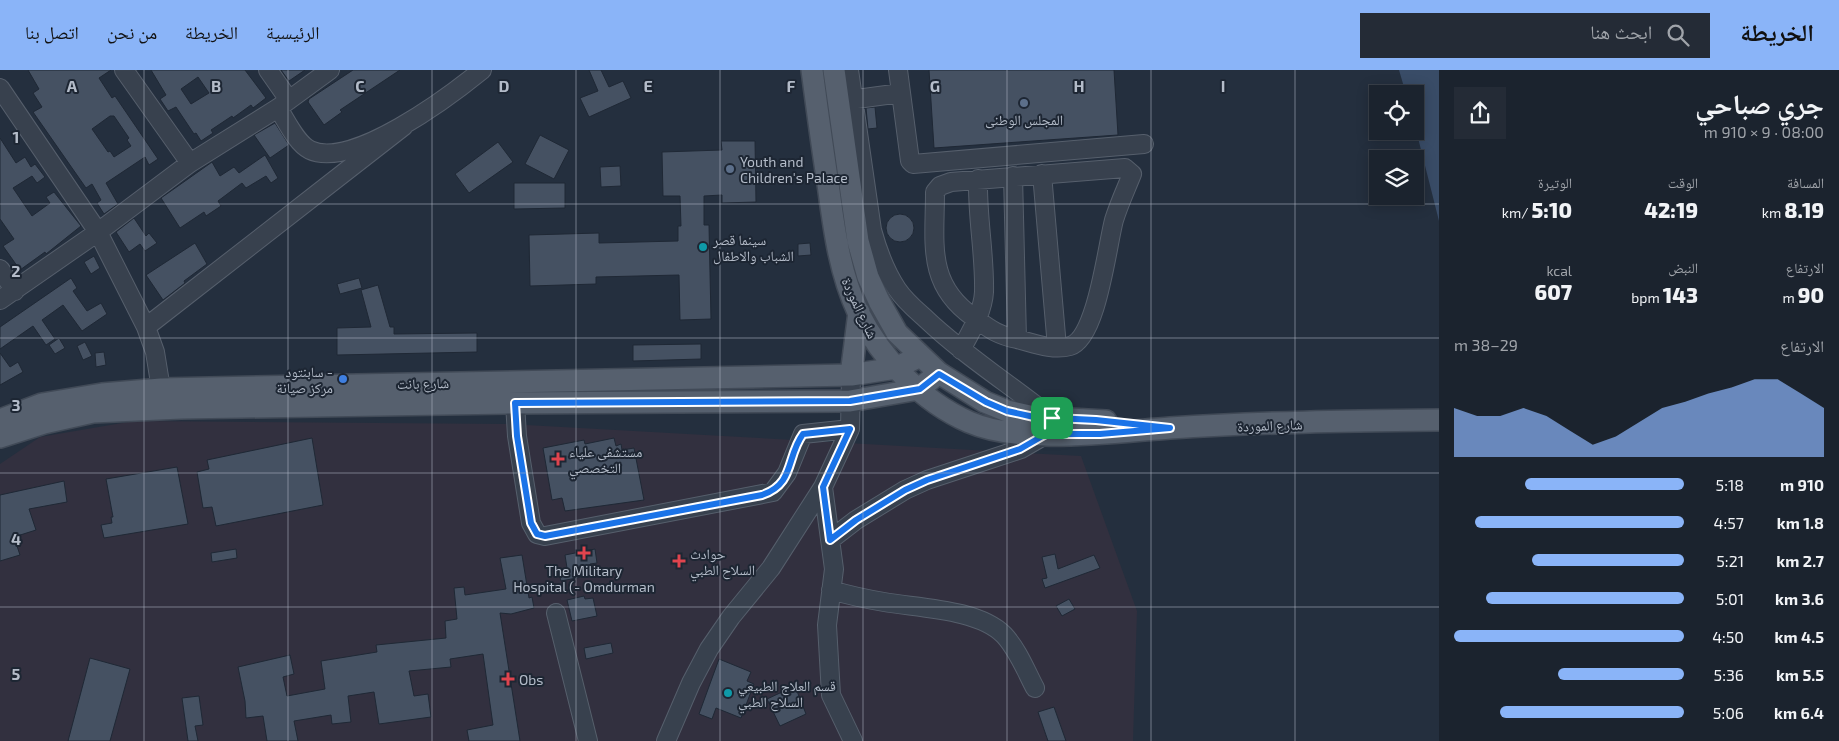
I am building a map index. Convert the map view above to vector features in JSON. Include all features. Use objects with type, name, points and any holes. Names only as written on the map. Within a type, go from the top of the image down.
[{"type":"main road","name":"شارع الموردة","points":[[812,70],[836,245],[846,282],[859,312],[877,344],[896,368],[951,413],[970,422],[997,430],[1049,426],[1170,428],[1439,420]]},
{"type":"main road","name":"شارع الموردة","points":[[834,70],[846,100],[858,241],[864,263],[879,301],[897,333],[939,374],[986,402],[1007,411],[1034,417],[1049,426]]},
{"type":"main road","points":[[851,375],[859,312]]},
{"type":"main road","name":"شارع بانت","points":[[0,420],[42,404],[102,394],[161,389],[851,375],[896,368],[920,356]]},
{"type":"main road","name":"شارع بانت","points":[[0,437],[44,423],[93,412],[287,405],[850,401],[920,389],[939,374]]},
{"type":"main road","name":"شارع الموردة","points":[[1369,421],[1404,408],[1439,406]]},
{"type":"main road","name":"شارع الموردة","points":[[1369,421],[1403,432],[1439,433]]},
{"type":"street","points":[[124,70],[190,163]]},
{"type":"street","points":[[268,70],[299,140],[308,149],[319,154],[359,146],[404,126],[423,116],[482,70]]},
{"type":"street","points":[[0,300],[15,292],[190,163],[283,104],[330,70]]},
{"type":"street","points":[[830,540],[856,520],[905,490],[927,480],[1020,449],[1049,426],[961,350],[898,291],[879,256],[872,230],[846,100],[849,70]]},
{"type":"street","points":[[898,70],[910,161],[913,164],[1144,144]]},
{"type":"street","points":[[0,88],[98,232],[146,327],[155,352],[161,389]]},
{"type":"street","points":[[817,105],[901,93]]},
{"type":"street","points":[[146,327],[404,126]]},
{"type":"street","points":[[1125,168],[1132,174],[1121,198],[1108,244],[1096,306],[1083,335],[1071,346],[1057,347],[999,335],[976,320],[955,301],[939,276],[936,262],[935,192],[940,186],[951,182],[1013,176],[1125,168]]},
{"type":"street","points":[[1042,174],[1057,347]]},
{"type":"street","points":[[1013,176],[1017,339]]},
{"type":"street","points":[[961,350],[976,320],[984,293],[977,206],[978,179]]},
{"type":"street","points":[[0,269],[15,292]]},
{"type":"street","points":[[666,741],[691,683],[709,649],[771,568],[823,487],[850,429],[851,375]]},
{"type":"street","points":[[515,403],[517,436],[531,523],[537,534],[545,536],[773,492],[787,473],[803,434],[850,429]]},
{"type":"street","points":[[823,487],[834,569],[827,625],[831,694],[853,741]]},
{"type":"street","points":[[831,590],[977,619],[1004,635],[1018,654],[1035,688]]},
{"type":"street","points":[[556,613],[588,741]]},
{"type":"shaded area","points":[[134,421],[506,424],[1081,456],[1137,611],[1133,741],[0,741],[0,464],[40,437]]},
{"type":"water","points":[[1399,70],[1439,70],[1439,221],[1424,162],[1424,150],[1421,150],[1419,140],[1424,140],[1424,85],[1403,85]]},
{"type":"building","points":[[28,70],[111,70],[99,78],[112,98],[115,96],[158,159],[149,165],[145,157],[106,183],[118,204],[104,214],[97,203],[101,200],[92,184],[86,188],[33,112],[42,107],[33,93],[39,89]],"holes":[[[110,116],[114,116],[129,138],[127,140],[131,146],[114,157],[110,151],[108,152],[92,129]]]},
{"type":"building","points":[[151,70],[245,70],[266,98],[253,108],[251,105],[233,118],[232,116],[211,130],[213,133],[201,141],[176,107],[168,111],[160,99],[166,95]],"holes":[[[198,77],[209,93],[191,104],[181,89]]]},
{"type":"building","points":[[281,70],[305,70],[289,81]]},
{"type":"building","points":[[353,70],[400,70],[340,110],[342,112],[324,125],[308,102],[309,99]]},
{"type":"building","points":[[589,70],[601,70],[609,87],[623,81],[631,98],[589,117],[580,98],[598,91]]},
{"type":"building","name":"المجلس الوطنى","points":[[929,70],[1114,70],[1118,135],[934,148]]},
{"type":"building","points":[[875,107],[877,128],[868,129],[866,108]]},
{"type":"building","points":[[275,123],[289,145],[270,158],[254,135]]},
{"type":"building","points":[[540,135],[569,150],[554,179],[525,164]]},
{"type":"building","points":[[0,138],[16,163],[25,157],[31,167],[35,164],[45,177],[37,183],[32,176],[13,188],[32,216],[50,203],[46,197],[54,192],[81,226],[46,254],[45,252],[20,270],[3,246],[14,239],[0,219]]},
{"type":"building","points":[[721,141],[755,141],[756,202],[722,203],[722,195],[704,196],[704,225],[709,225],[711,319],[680,320],[679,275],[596,277],[596,284],[530,286],[529,235],[599,233],[599,243],[678,241],[678,226],[681,226],[680,196],[663,196],[662,152],[722,150]]},
{"type":"building","points":[[498,142],[513,162],[469,193],[455,174]]},
{"type":"building","points":[[265,155],[278,178],[271,183],[266,176],[246,188],[242,183],[218,201],[221,206],[206,216],[204,212],[180,228],[161,198],[212,162],[220,176],[234,167],[239,173]]},
{"type":"building","points":[[620,166],[621,186],[601,187],[600,167]]},
{"type":"building","points":[[514,183],[565,183],[565,208],[514,209]]},
{"type":"building","points":[[900,214],[910,218],[914,228],[910,238],[900,242],[890,238],[886,228],[890,218]]},
{"type":"building","points":[[134,218],[146,236],[149,233],[157,243],[145,251],[140,244],[129,252],[116,232]]},
{"type":"building","points":[[195,243],[207,264],[163,300],[146,275]]},
{"type":"building","points":[[810,243],[811,255],[798,256],[798,244]]},
{"type":"building","points":[[94,256],[100,268],[91,274],[84,262]]},
{"type":"building","points":[[71,278],[77,288],[73,291],[87,311],[101,303],[107,314],[82,331],[63,305],[42,320],[55,339],[46,345],[33,326],[0,349],[0,327]]},
{"type":"building","points":[[359,278],[362,288],[340,294],[337,284]]},
{"type":"building","points":[[378,285],[390,327],[394,327],[394,334],[477,333],[477,352],[337,355],[337,328],[371,327],[361,290]]},
{"type":"building","points":[[59,338],[65,348],[55,354],[49,345]]},
{"type":"building","points":[[85,342],[92,356],[83,360],[77,346]]},
{"type":"building","points":[[701,344],[701,359],[633,361],[633,345]]},
{"type":"building","points":[[104,352],[106,365],[96,367],[95,353]]},
{"type":"building","points":[[0,353],[10,367],[18,362],[23,372],[0,385]]},
{"type":"building","points":[[312,438],[323,505],[216,526],[212,507],[203,508],[197,472],[209,469],[207,460]]},
{"type":"building","points":[[614,438],[616,446],[621,444],[622,450],[634,448],[644,500],[565,511],[562,498],[552,500],[543,448],[584,440],[585,444]]},
{"type":"building","points":[[177,467],[188,524],[104,538],[101,525],[112,523],[111,517],[113,517],[106,479]]},
{"type":"building","points":[[64,481],[67,502],[29,509],[36,530],[14,537],[20,555],[0,561],[0,495]]},
{"type":"building","points":[[236,549],[237,558],[212,562],[211,553]]},
{"type":"building","points":[[595,549],[597,563],[590,564],[592,575],[561,581],[558,570],[567,568],[565,555]]},
{"type":"building","points":[[1055,554],[1058,569],[1094,555],[1100,568],[1045,588],[1042,579],[1047,578],[1042,557]]},
{"type":"building","points":[[522,555],[529,598],[532,597],[534,608],[511,614],[500,613],[520,741],[469,741],[467,730],[493,725],[483,654],[450,659],[451,667],[409,671],[414,696],[428,694],[431,717],[379,724],[374,692],[348,696],[351,722],[332,724],[331,715],[294,721],[298,741],[267,741],[263,716],[246,718],[245,701],[238,667],[290,655],[294,674],[283,677],[287,696],[325,689],[321,661],[377,652],[376,645],[446,638],[445,621],[457,619],[454,588],[464,587],[465,595],[506,589],[500,558]]},
{"type":"building","points":[[584,596],[585,599],[593,598],[597,616],[572,621],[567,600]]},
{"type":"building","points":[[1069,599],[1075,609],[1062,616],[1056,606]]},
{"type":"building","points":[[611,643],[613,653],[586,659],[584,648]]},
{"type":"building","points":[[90,658],[130,669],[110,741],[68,741]]},
{"type":"building","name":"قسم العلاج الطبيعي السلاح الطبي","points":[[719,659],[751,672],[747,681],[754,684],[741,718],[716,708],[712,719],[699,714]]},
{"type":"building","points":[[795,686],[806,714],[780,726],[767,699]]},
{"type":"building","points":[[199,696],[203,725],[195,726],[198,741],[188,741],[182,698]]},
{"type":"building","points":[[1054,707],[1066,741],[1048,741],[1038,712]]},
{"type":"place","name":"المجلس الوطنى","points":[[1024,103]]},
{"type":"place","name":"Youth and Children's Palace","points":[[730,169]]},
{"type":"place","name":"سينما قصر الشباب والاطفال","points":[[703,247]]},
{"type":"place","name":"سابنتود - مركز صيانة","points":[[343,379]]},
{"type":"place","name":"مستشفى علياء التخصصي","points":[[558,459]]},
{"type":"place","name":"The Military Hospital (- Omdurman","points":[[584,553]]},
{"type":"place","name":"حوادث السلاح الطبي","points":[[679,561]]},
{"type":"place","name":"Obs","points":[[508,679]]},
{"type":"place","name":"قسم العلاج الطبيعي السلاح الطبي","points":[[728,693]]},
{"type":"route","points":[[939,374],[986,402],[1007,411],[1034,417],[1052,418],[1096,420],[1170,428],[1100,434],[1046,434],[1020,449],[988,462],[947,473],[905,490],[856,520],[830,540],[823,487],[850,429],[807,432],[800,438],[787,473],[773,492],[545,536],[537,534],[531,523],[517,436],[515,403],[850,401],[920,389],[939,374]]}]
